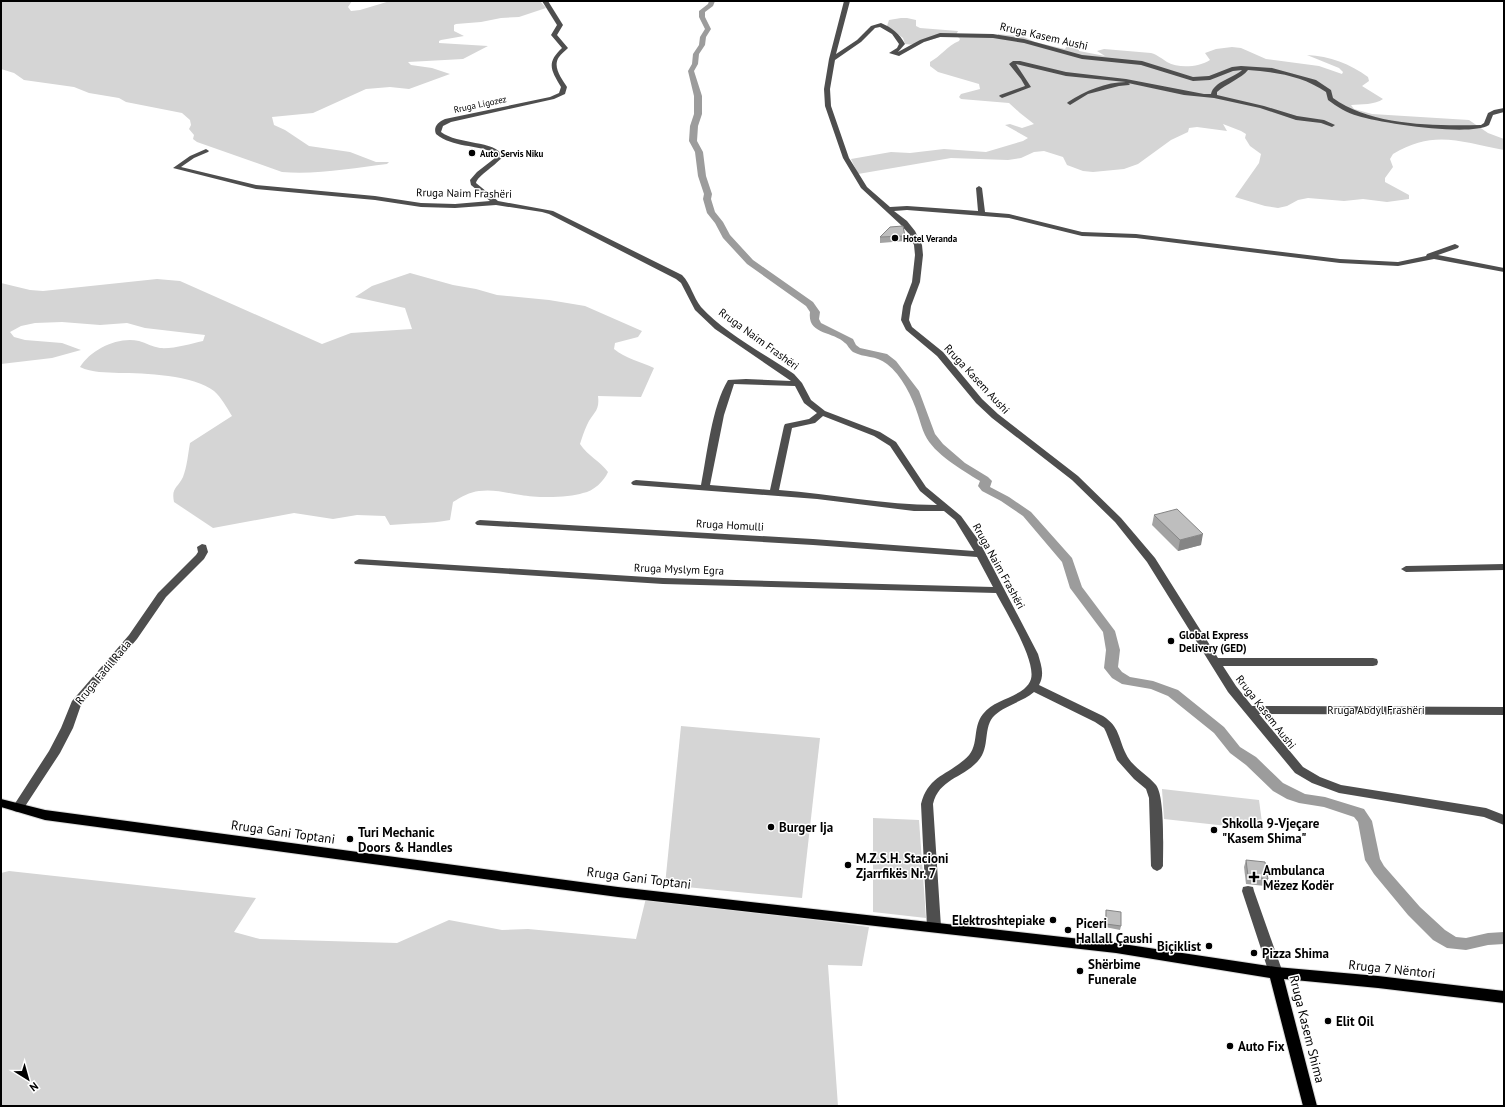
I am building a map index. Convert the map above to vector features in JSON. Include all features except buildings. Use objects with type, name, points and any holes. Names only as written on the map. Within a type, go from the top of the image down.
[{"type":"main road","name":"Rruga Gani Toptani","points":[[1,803],[45,815],[513,878],[626,893],[1116,948],[1276,973]]},
{"type":"main road","name":"Rruga 7 Nëntori","points":[[1276,973],[1378,982],[1504,997]]},
{"type":"main road","name":"Rruga Kasem Shima","points":[[1276,973],[1310,1106]]},
{"type":"street","name":"Rruga Ligozez","points":[[496,203],[473,184],[472,180],[498,160],[500,156],[498,152],[485,146],[444,138],[438,133],[438,128],[441,123],[450,120],[552,98],[562,94],[564,87],[553,64],[556,57],[565,48],[554,35],[559,23],[546,1]]},
{"type":"street","points":[[832,59],[847,1]]},
{"type":"street","name":"Rruga Kasem Aushi","points":[[1504,110],[1493,112],[1490,114],[1487,124],[1478,127],[1384,121],[1369,118],[1334,103],[1330,99],[1329,91],[1314,81],[1281,72],[1247,68],[1232,69],[1210,78],[1193,79],[1142,62],[1095,59],[1008,38],[986,35],[940,35],[922,41],[895,54],[892,53],[899,49],[902,44],[900,39],[884,26],[878,25],[873,27],[840,55],[832,59],[828,89],[828,106],[846,158],[864,188],[904,223],[912,233],[918,245],[919,255],[916,282],[907,306],[905,320],[909,328],[940,354],[979,400],[995,416],[1075,478],[1118,520],[1163,577],[1232,689],[1299,770],[1316,780],[1339,789],[1486,813],[1504,820]]},
{"type":"street","points":[[1002,96],[1028,87],[1026,80],[1017,72],[1012,64],[1014,62],[1028,63],[1058,73],[1119,79],[1142,83],[1183,94],[1214,96],[1262,107],[1296,118],[1322,121],[1332,125]]},
{"type":"street","points":[[1214,96],[1214,92],[1221,84],[1234,76],[1243,73],[1247,68]]},
{"type":"street","points":[[1070,103],[1078,99],[1082,94],[1119,84],[1155,90],[1167,90]]},
{"type":"street","name":"Rruga Naim Frashëri","points":[[206,151],[192,157],[176,168],[256,187],[375,198],[421,205],[455,206],[496,203],[548,211],[679,277],[684,282],[698,308],[718,327],[778,366],[798,383],[807,401],[822,413],[877,434],[892,444],[923,489],[958,518],[974,541],[1037,664],[1038,672],[1034,687]]},
{"type":"street","points":[[979,188],[982,214]]},
{"type":"street","points":[[887,209],[907,208],[1009,216],[1082,234],[1136,236],[1340,261],[1398,264],[1426,258],[1455,246]]},
{"type":"street","points":[[1426,258],[1442,258],[1504,270]]},
{"type":"street","points":[[705,487],[724,401],[728,386],[731,382],[798,383]]},
{"type":"street","points":[[774,493],[788,426],[812,421],[822,413]]},
{"type":"street","points":[[636,483],[774,493],[914,508],[947,508]]},
{"type":"street","name":"Rruga Homulli","points":[[480,523],[813,542],[980,554]]},
{"type":"street","name":"Rruga Fadil Rada","points":[[18,808],[54,753],[67,728],[76,704],[133,637],[162,595],[200,557],[203,552],[202,547]]},
{"type":"street","name":"Rruga Myslym Egra","points":[[358,562],[663,580],[1000,590]]},
{"type":"street","points":[[1406,569],[1504,567]]},
{"type":"street","points":[[1216,662],[1373,662]]},
{"type":"street","points":[[934,927],[927,804],[928,794],[936,784],[958,771],[975,758],[982,741],[980,731],[983,722],[990,713],[1022,696],[1034,687],[1099,719],[1112,731],[1120,757],[1151,787],[1155,798],[1157,866]]},
{"type":"street","name":"Rruga Abdyl Frashëri","points":[[1248,710],[1504,711]]},
{"type":"street","name":"Rruga Kasem Shima","points":[[1248,891],[1276,973]]},
{"type":"street","points":[[1488,994],[1504,991]]},
{"type":"shaded area","points":[[1,1],[352,1],[348,7],[351,11],[360,10],[390,1],[540,1],[546,8],[519,17],[456,24],[454,25],[454,31],[464,36],[441,40],[439,43],[488,46],[463,59],[408,62],[411,65],[432,68],[450,74],[409,89],[390,87],[366,89],[313,113],[272,117],[274,125],[285,130],[309,146],[350,152],[376,162],[389,162],[387,164],[335,171],[295,173],[282,172],[197,142],[193,139],[194,135],[189,129],[191,125],[190,120],[182,113],[126,102],[119,98],[89,93],[74,87],[24,80],[14,73],[1,69]]},
{"type":"shaded area","points":[[901,18],[916,20],[916,26],[920,28],[958,31],[956,35],[943,36],[917,44],[905,44],[903,38],[887,26],[889,20]]},
{"type":"shaded area","points":[[998,34],[1024,37],[1035,42],[1065,49],[1067,46],[1071,46],[1079,51],[1105,56],[1097,51],[1104,49],[1151,53],[1177,66],[1195,66],[1210,60],[1205,53],[1216,49],[1232,47],[1241,48],[1266,59],[1319,66],[1342,74],[1343,72],[1339,68],[1307,55],[1324,57],[1354,68],[1368,77],[1369,81],[1362,86],[1383,99],[1372,103],[1351,105],[1354,109],[1372,114],[1469,120],[1488,133],[1504,139],[1504,150],[1461,141],[1435,140],[1422,142],[1408,146],[1393,154],[1390,159],[1393,167],[1385,178],[1385,182],[1409,195],[1409,199],[1387,202],[1363,199],[1344,201],[1308,198],[1298,200],[1287,206],[1278,208],[1265,206],[1235,197],[1259,163],[1261,154],[1250,146],[1245,138],[1246,134],[1223,124],[1227,131],[1197,127],[1189,128],[1188,132],[1171,140],[1138,164],[1124,169],[1093,172],[1083,171],[1067,165],[1063,157],[1044,151],[1034,152],[1021,158],[1008,160],[951,158],[858,174],[851,159],[891,152],[910,153],[944,149],[986,152],[1023,141],[1028,138],[1005,125],[1010,124],[1022,128],[1034,124],[1009,103],[961,99],[959,97],[961,94],[980,89],[979,84],[938,72],[930,66],[930,62],[959,41],[960,39],[958,37],[998,37]]},
{"type":"shaded area","points":[[410,273],[497,295],[549,300],[585,306],[642,331],[638,337],[615,343],[614,349],[628,357],[654,368],[641,397],[598,396],[596,412],[587,425],[580,444],[608,472],[598,485],[587,492],[561,497],[535,497],[490,490],[476,492],[466,495],[453,502],[450,520],[435,522],[390,525],[385,516],[357,515],[333,519],[294,513],[213,528],[174,502],[173,493],[183,477],[190,443],[232,416],[219,396],[205,386],[182,378],[155,374],[99,372],[80,367],[91,355],[106,345],[114,342],[131,340],[160,348],[171,348],[203,341],[205,335],[145,328],[127,323],[100,325],[62,322],[35,323],[21,326],[10,332],[14,337],[25,340],[62,343],[81,350],[52,358],[1,364],[1,283],[30,290],[43,291],[157,279],[180,281],[322,344],[351,333],[412,329],[405,308],[355,297],[372,286]]},
{"type":"shaded area","points":[[681,726],[820,738],[802,898],[665,885]]},
{"type":"shaded area","points":[[1162,789],[1259,800],[1263,830],[1164,819]]},
{"type":"shaded area","points":[[873,818],[919,820],[926,918],[873,912]]},
{"type":"shaded area","points":[[9,871],[256,898],[234,932],[260,939],[397,943],[449,920],[502,930],[528,929],[636,939],[646,898],[869,927],[862,966],[828,965],[838,1106],[1,1106],[1,873]]},
{"type":"waterway","points":[[712,1],[711,5],[702,11],[702,17],[708,29],[703,37],[702,45],[696,54],[695,64],[691,71],[698,96],[698,114],[694,126],[693,141],[699,152],[702,176],[708,194],[707,199],[711,213],[719,222],[726,236],[750,262],[810,304],[815,312],[814,319],[817,325],[850,341],[852,346],[857,350],[883,356],[892,363],[914,391],[930,435],[939,446],[961,465],[984,479],[986,481],[984,486],[986,489],[1005,499],[1027,514],[1068,561],[1076,588],[1109,631],[1113,650],[1111,668],[1117,675],[1127,681],[1153,685],[1173,693],[1219,730],[1235,750],[1251,761],[1278,787],[1292,795],[1304,799],[1325,802],[1359,813],[1365,821],[1373,860],[1379,870],[1414,911],[1439,935],[1453,943],[1466,944],[1488,939],[1504,938]]},
{"type":"place","name":"Auto Servis Niku","points":[[472,153]]},
{"type":"place","name":"Hotel Veranda","points":[[895,238]]},
{"type":"place","name":"Global Express Delivery (GED)","points":[[1171,641]]},
{"type":"place","name":"Burger Ija","points":[[771,827]]},
{"type":"place","name":"Shkolla 9-Vjeçare \"Kasem Shima\"","points":[[1214,830]]},
{"type":"place","name":"Turi Mechanic Doors & Handles","points":[[350,839]]},
{"type":"place","name":"M.Z.S.H. Stacioni Zjarrfikës Nr. 7","points":[[848,865]]},
{"type":"place","name":"Ambulanca Mëzez Kodër","points":[[1254,877]]},
{"type":"place","name":"Elektroshtepiake","points":[[1053,920]]},
{"type":"place","name":"Piceri Hallall Çaushi","points":[[1068,930]]},
{"type":"place","name":"Biçiklist","points":[[1209,946]]},
{"type":"place","name":"Pizza Shima","points":[[1254,953]]},
{"type":"place","name":"Shërbime Funerale","points":[[1080,971]]},
{"type":"place","name":"Elit Oil","points":[[1328,1021]]},
{"type":"place","name":"Auto Fix","points":[[1230,1046]]}]
